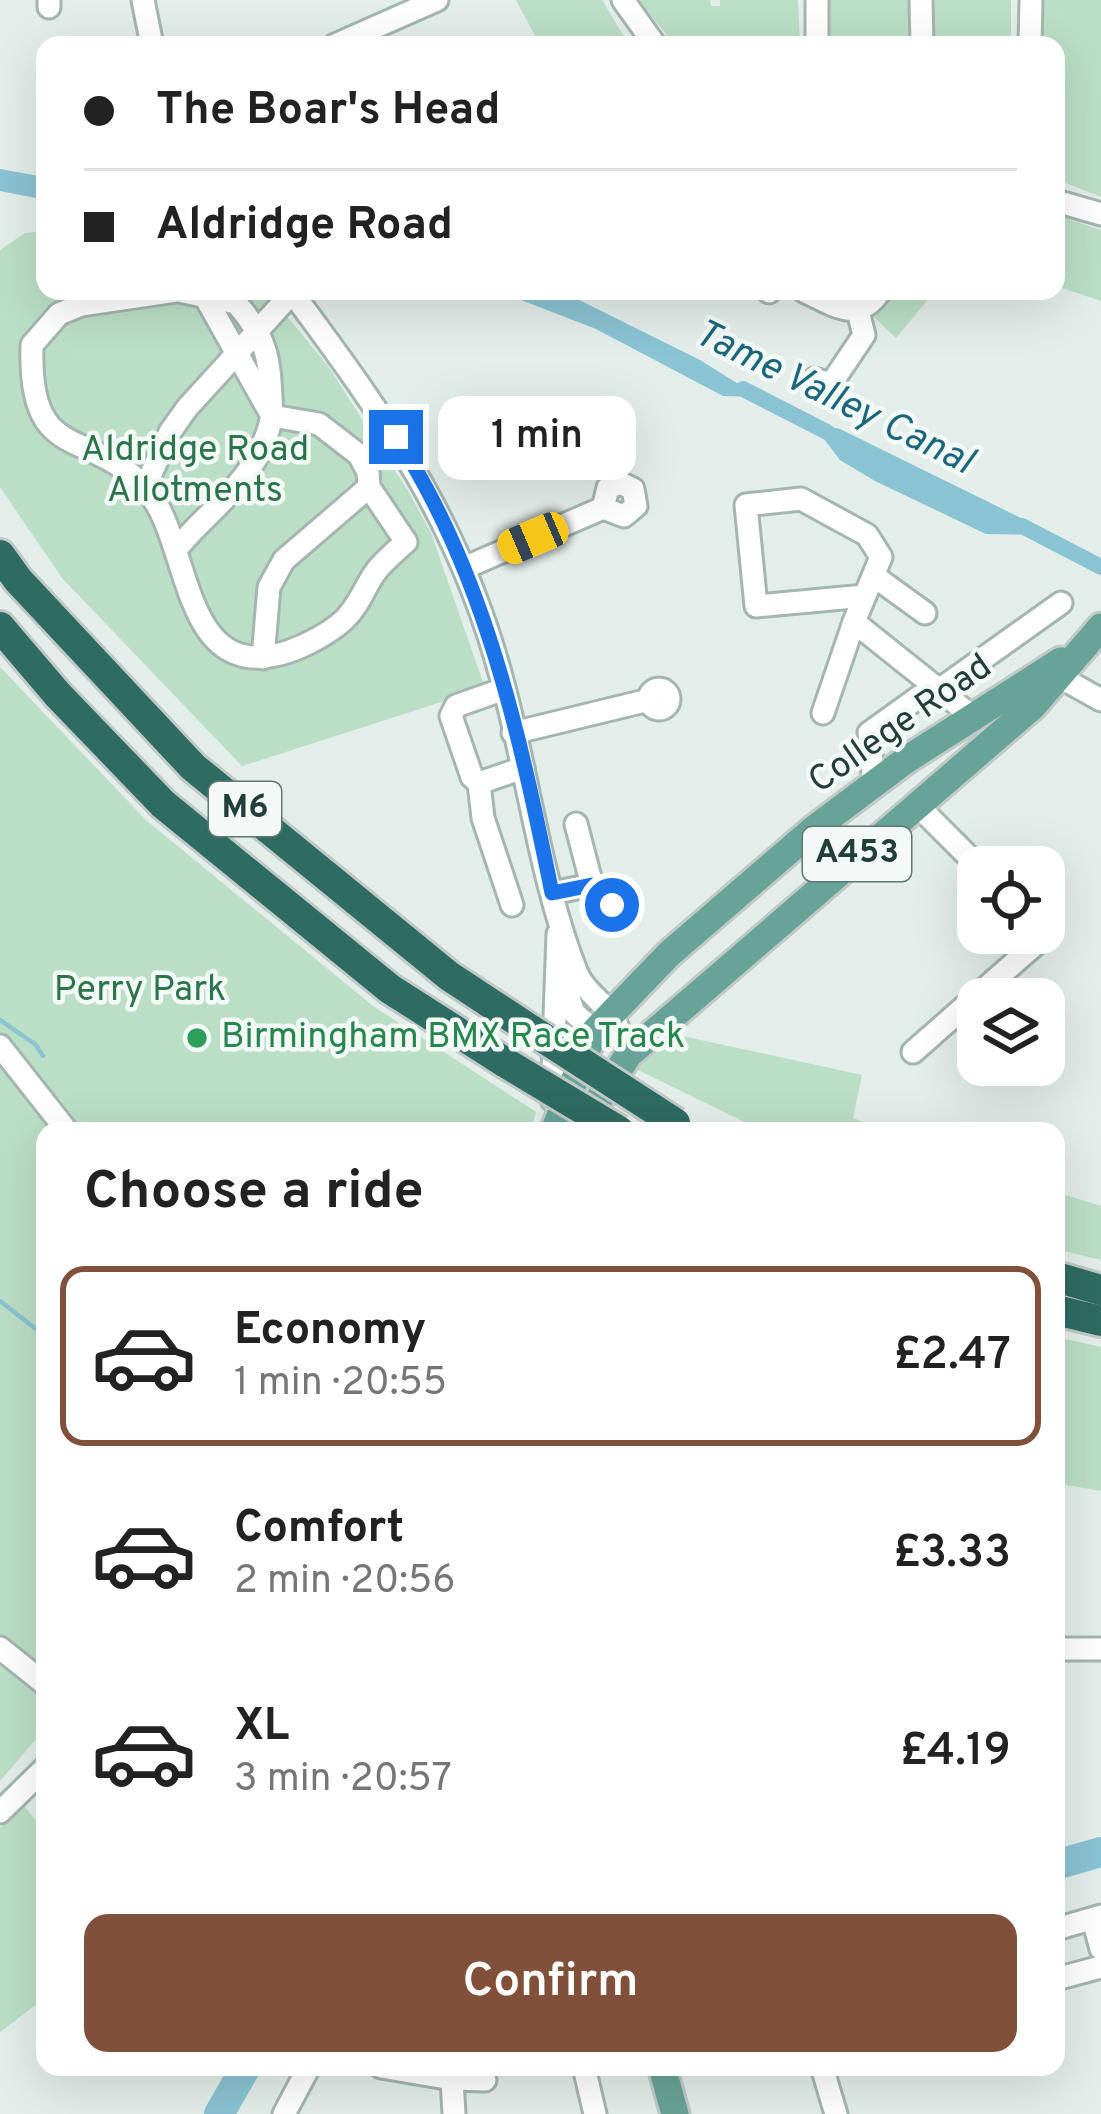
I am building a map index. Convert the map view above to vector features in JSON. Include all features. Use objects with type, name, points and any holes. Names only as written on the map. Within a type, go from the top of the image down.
[{"type":"highway","name":"M6","points":[[0,555],[193,766],[449,976],[676,1122]]},
{"type":"highway","name":"M6","points":[[0,627],[163,804],[389,989],[604,1122]]},
{"type":"highway","points":[[1065,1280],[1101,1290]]},
{"type":"highway","points":[[1065,1312],[1101,1321]]},
{"type":"main road","name":"College Road","points":[[629,1054],[1033,706],[1101,627]]},
{"type":"main road","name":"College Road","points":[[603,1023],[669,954],[728,906],[753,871],[874,784],[1080,649]]},
{"type":"main road","points":[[728,906],[741,928],[747,928],[865,848]]},
{"type":"main road","name":"A453","points":[[556,1122],[603,1023]]},
{"type":"main road","name":"A453","points":[[584,1122],[629,1054]]},
{"type":"main road","points":[[662,2076],[664,2114]]},
{"type":"main road","points":[[664,2076],[675,2114]]},
{"type":"street","points":[[143,0],[150,36]]},
{"type":"street","points":[[355,36],[437,0]]},
{"type":"street","points":[[623,0],[649,36]]},
{"type":"street","points":[[817,0],[817,36]]},
{"type":"street","points":[[921,0],[922,36]]},
{"type":"street","points":[[1030,0],[1030,36]]},
{"type":"street","points":[[1065,204],[1101,214]]},
{"type":"street","points":[[115,300],[59,314],[32,345],[33,394],[50,426],[62,437],[115,464],[145,487],[180,537],[205,631],[236,653],[263,658],[283,654],[344,620],[374,575],[406,542],[369,487],[359,455],[319,424],[272,416],[207,300]]},
{"type":"street","points":[[180,537],[252,468],[272,416],[270,364],[258,327],[236,303],[224,300]]},
{"type":"street","points":[[145,487],[178,420],[284,300]]},
{"type":"street","points":[[298,300],[416,467],[438,529],[464,568],[504,688],[558,919],[578,976],[603,1023],[629,1054]]},
{"type":"street","points":[[822,300],[845,311],[858,311],[874,300]]},
{"type":"street","points":[[814,379],[831,384],[864,335],[858,311]]},
{"type":"street","points":[[263,658],[269,587],[284,560],[369,487]]},
{"type":"street","points":[[823,713],[854,622],[869,586],[881,557],[868,535],[801,499],[746,505],[756,606],[869,586],[925,613]]},
{"type":"street","points":[[464,568],[603,508]]},
{"type":"street","points":[[874,784],[869,733],[919,698],[939,690],[1061,603]]},
{"type":"street","points":[[854,622],[973,717]]},
{"type":"street","points":[[1058,676],[1101,700]]},
{"type":"street","points":[[504,688],[456,706],[451,716],[472,777],[479,783],[483,818],[512,905]]},
{"type":"street","points":[[514,733],[650,700]]},
{"type":"street","points":[[479,783],[523,768]]},
{"type":"street","points":[[917,805],[959,846]]},
{"type":"street","points":[[576,824],[598,901],[612,905]]},
{"type":"street","points":[[552,893],[592,885]]},
{"type":"street","points":[[552,1122],[558,919]]},
{"type":"street","points":[[913,1052],[1024,954]]},
{"type":"street","points":[[557,959],[574,1013],[603,1023]]},
{"type":"street","points":[[0,1046],[60,1122]]},
{"type":"street","points":[[0,1648],[36,1677]]},
{"type":"street","points":[[1065,1649],[1101,1649]]},
{"type":"street","points":[[0,1812],[34,1792]]},
{"type":"street","points":[[1065,1926],[1097,1917],[1101,1949]]},
{"type":"street","points":[[1065,1977],[1101,1967]]},
{"type":"street","points":[[284,2114],[304,2076]]},
{"type":"street","points":[[434,2076],[485,2080]]},
{"type":"street","points":[[586,2076],[595,2114]]},
{"type":"street","points":[[825,2076],[836,2114]]},
{"type":"street","points":[[452,2079],[454,2114]]},
{"type":"green space","points":[[516,0],[602,0],[624,36],[535,36]]},
{"type":"green space","points":[[638,0],[710,0],[711,6],[720,6],[720,0],[798,0],[800,36],[668,36]]},
{"type":"green space","points":[[830,0],[910,0],[912,36],[830,36]]},
{"type":"green space","points":[[927,0],[1011,0],[1011,36],[929,36]]},
{"type":"green space","points":[[1043,0],[1101,0],[1101,197],[1065,183],[1065,36],[1043,36]]},
{"type":"green space","points":[[1065,218],[1101,230],[1101,301],[1065,289]]},
{"type":"green space","name":"Aldridge Road Allotments","points":[[36,232],[36,300],[273,300],[328,366],[431,533],[485,688],[242,766],[62,578],[0,487],[0,250],[25,233]]},
{"type":"green space","points":[[889,300],[928,300],[896,338],[874,317]]},
{"type":"green space","name":"Perry Park","points":[[0,667],[147,821],[373,1006],[536,1112],[533,1122],[36,1122],[36,1739],[0,1781]]},
{"type":"green space","points":[[678,1035],[862,1075],[853,1118],[863,1122],[745,1122],[636,1069]]},
{"type":"green space","points":[[1065,1195],[1101,1206],[1101,1260],[1065,1251]]},
{"type":"green space","points":[[1065,1339],[1101,1347],[1101,1491],[1065,1485]]},
{"type":"green space","points":[[22,1803],[36,1821],[36,2005],[0,2032],[0,1828]]},
{"type":"water","points":[[0,169],[36,175],[36,198],[0,191]]},
{"type":"water","points":[[521,300],[579,300],[700,360],[759,397],[723,396],[596,329]]},
{"type":"water","points":[[812,423],[840,429],[1021,518],[1039,535],[986,534],[875,481],[840,460]]},
{"type":"waterway","name":"Tame Valley Canal","points":[[743,389],[827,432]]},
{"type":"waterway","name":"Tame Valley Canal","points":[[1022,526],[1101,567]]},
{"type":"waterway","points":[[0,1020],[35,1044],[43,1056]]},
{"type":"waterway","points":[[0,1301],[36,1329]]},
{"type":"waterway","points":[[1065,1862],[1101,1852]]},
{"type":"waterway","points":[[219,2114],[241,2076]]},
{"type":"place","name":"Birmingham BMX Race Track","points":[[197,1038]]},
{"type":"route","points":[[396,437],[446,524],[485,625],[503,681],[552,893],[592,885],[598,901],[612,905]]}]
